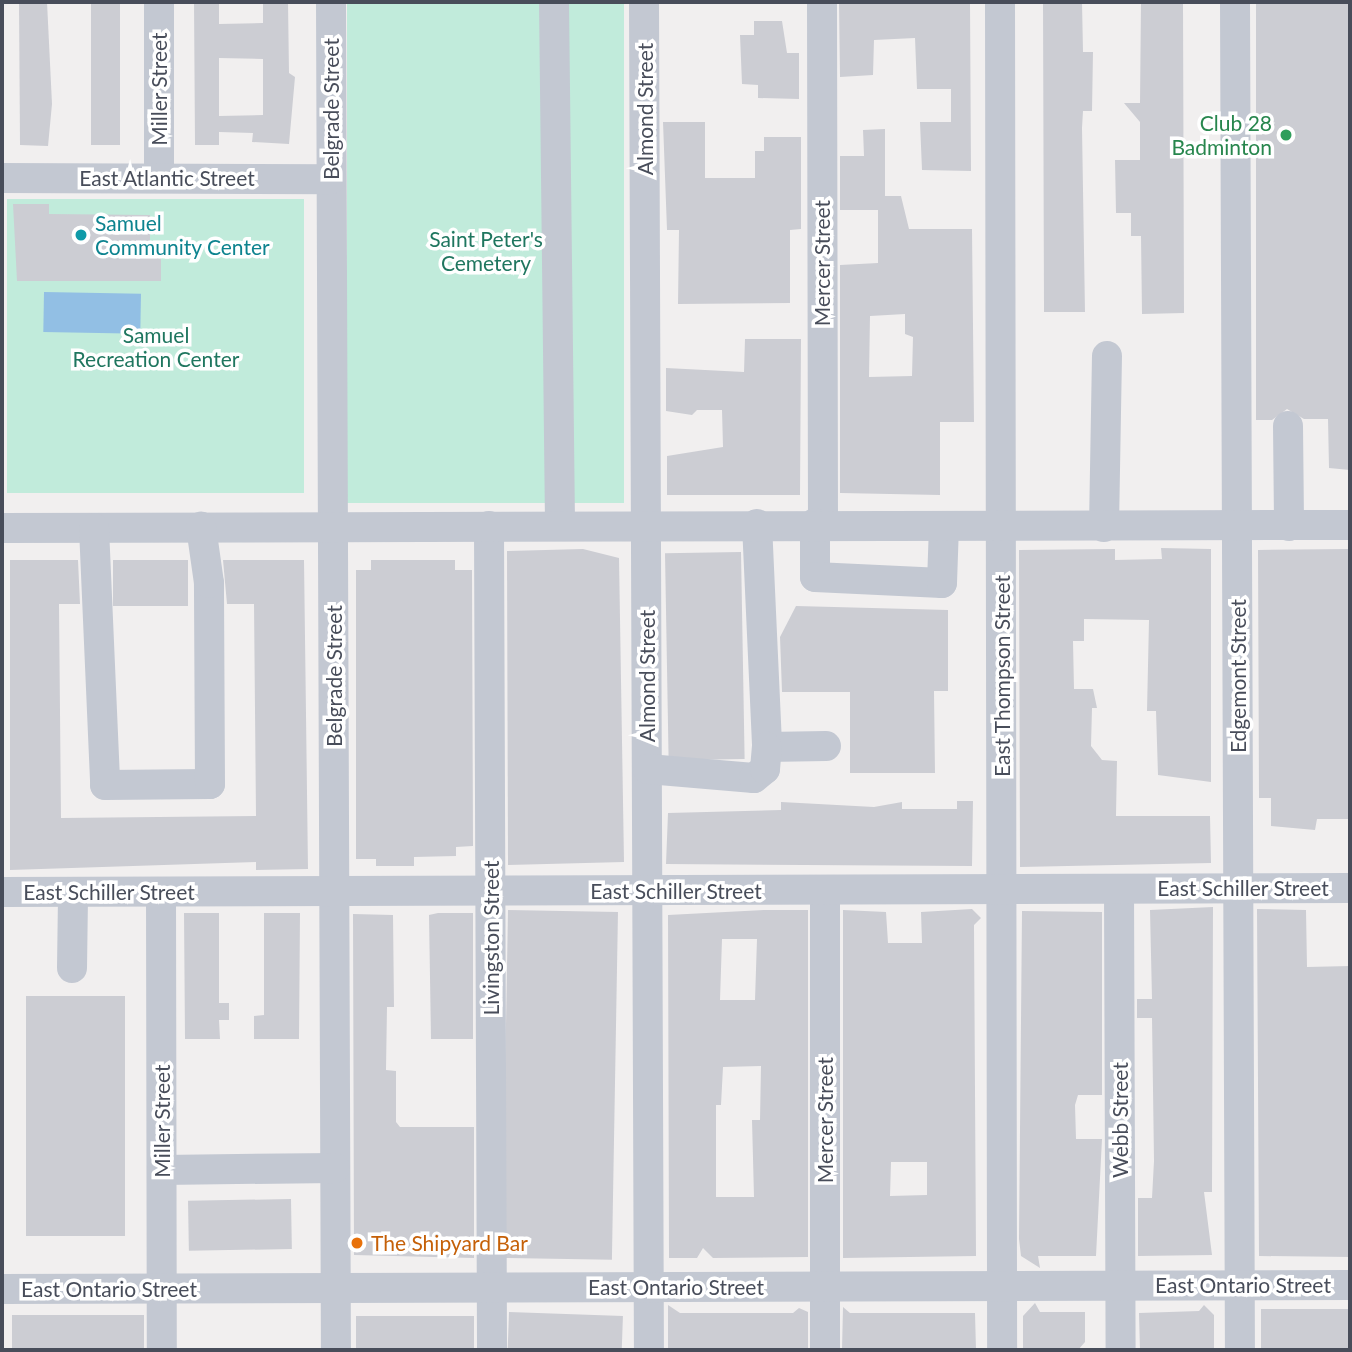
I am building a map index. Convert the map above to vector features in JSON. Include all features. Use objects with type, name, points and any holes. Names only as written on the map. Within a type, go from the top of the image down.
[{"type":"street","name":"Miller Street","points":[[159,2],[159,176]]},
{"type":"street","name":"Belgrade Street","points":[[331,2],[336,1350]]},
{"type":"street","points":[[554,2],[560,526]]},
{"type":"street","name":"Almond Street","points":[[644,2],[649,1350]]},
{"type":"street","name":"Mercer Street","points":[[822,2],[819,523],[815,577],[942,583],[944,526]]},
{"type":"street","name":"East Thompson Street","points":[[1000,2],[1002,1350]]},
{"type":"street","name":"Edgemont Street","points":[[1236,2],[1240,1350]]},
{"type":"street","name":"East Atlantic Street","points":[[2,178],[159,176],[331,179]]},
{"type":"street","points":[[1104,527],[1107,356]]},
{"type":"street","points":[[1287,426],[1289,526]]},
{"type":"street","points":[[2,528],[819,523],[1002,527],[1350,525]]},
{"type":"street","points":[[648,769],[754,778],[765,769],[767,747],[757,524]]},
{"type":"street","name":"Livingston Street","points":[[489,526],[492,1350]]},
{"type":"street","points":[[94,528],[105,785],[210,785],[209,583],[201,527]]},
{"type":"street","points":[[767,747],[826,746]]},
{"type":"street","name":"East Schiller Street","points":[[2,892],[1350,888]]},
{"type":"street","name":"Webb Street","points":[[1119,889],[1121,1350]]},
{"type":"street","name":"Mercer Street","points":[[825,890],[825,1350]]},
{"type":"street","points":[[72,968],[73,892]]},
{"type":"street","name":"Miller Street","points":[[161,892],[162,1350]]},
{"type":"street","points":[[162,1170],[335,1168]]},
{"type":"street","name":"East Ontario Street","points":[[2,1289],[1350,1285]]},
{"type":"green space","name":"Saint Peter's Cemetery","points":[[347,2],[624,2],[624,503],[347,503]]},
{"type":"green space","name":"Samuel Recreation Center","points":[[7,199],[304,199],[304,493],[7,493]]},
{"type":"water","points":[[44,292],[141,294],[140,334],[43,332]]},
{"type":"building","points":[[19,2],[47,2],[52,104],[48,146],[20,145]]},
{"type":"building","points":[[91,2],[120,2],[120,145],[91,145]]},
{"type":"building","points":[[194,2],[219,2],[219,24],[263,23],[263,2],[288,2],[289,73],[295,77],[289,144],[252,142],[253,133],[219,132],[219,145],[195,145]],"holes":[[[219,58],[263,59],[263,115],[219,116]]]},
{"type":"building","points":[[839,2],[970,2],[971,171],[922,170],[920,122],[951,122],[951,89],[917,89],[915,38],[874,40],[873,75],[840,77]]},
{"type":"building","points":[[1043,2],[1082,2],[1083,52],[1093,52],[1092,111],[1083,111],[1082,128],[1085,312],[1044,312]]},
{"type":"building","points":[[1141,2],[1183,2],[1184,313],[1142,314],[1141,236],[1131,236],[1131,213],[1116,213],[1115,160],[1140,160],[1140,122],[1124,103],[1140,103]]},
{"type":"building","points":[[1256,2],[1350,2],[1350,470],[1329,468],[1328,419],[1304,419],[1287,409],[1272,420],[1256,420]]},
{"type":"building","points":[[754,21],[782,21],[787,53],[799,53],[799,99],[758,98],[758,85],[742,84],[740,35],[754,35]]},
{"type":"building","points":[[663,122],[705,122],[705,178],[755,178],[755,151],[764,151],[764,137],[801,137],[801,229],[790,230],[790,303],[678,304],[679,230],[667,230]]},
{"type":"building","points":[[885,129],[885,196],[901,196],[909,229],[972,229],[974,422],[940,422],[940,495],[840,493],[840,265],[878,263],[878,210],[840,210],[840,156],[864,156],[863,130]],"holes":[[[905,314],[905,334],[913,337],[912,376],[869,377],[870,316]]]},
{"type":"building","name":"Samuel Community Center","points":[[13,204],[49,204],[49,214],[150,215],[150,255],[161,255],[161,281],[17,281]]},
{"type":"building","points":[[745,339],[801,339],[800,495],[667,495],[667,456],[723,447],[722,410],[697,410],[692,415],[666,411],[666,368],[744,372]]},
{"type":"building","points":[[1161,548],[1211,549],[1211,782],[1158,775],[1156,711],[1147,711],[1149,620],[1084,619],[1084,641],[1073,641],[1074,689],[1093,689],[1097,708],[1092,708],[1091,746],[1102,760],[1117,761],[1116,816],[1210,816],[1211,863],[1020,867],[1019,550],[1115,549],[1115,560],[1162,559]]},
{"type":"building","points":[[583,549],[619,558],[624,862],[508,865],[507,551]]},
{"type":"building","points":[[1350,549],[1350,819],[1317,819],[1315,830],[1271,826],[1271,798],[1259,798],[1258,550]]},
{"type":"building","points":[[741,552],[745,759],[669,760],[665,553]]},
{"type":"building","points":[[10,560],[78,560],[80,604],[59,604],[61,818],[256,816],[254,604],[227,604],[223,560],[304,560],[308,869],[256,870],[256,862],[10,870]]},
{"type":"building","points":[[113,560],[188,560],[188,606],[113,606]]},
{"type":"building","points":[[371,560],[455,560],[455,570],[472,570],[473,846],[456,847],[456,856],[414,857],[414,866],[376,866],[376,859],[356,859],[356,570],[371,570]]},
{"type":"building","points":[[796,606],[948,610],[948,691],[934,691],[935,773],[850,773],[850,692],[782,692],[780,637]]},
{"type":"building","points":[[957,801],[973,801],[972,866],[666,864],[668,813],[781,810],[781,802],[874,807],[902,802],[902,809],[957,809]]},
{"type":"building","points":[[1213,907],[1212,1192],[1204,1192],[1212,1255],[1138,1256],[1138,1198],[1152,1198],[1154,1161],[1152,1018],[1137,1018],[1137,999],[1152,999],[1150,910]]},
{"type":"building","points":[[972,909],[981,918],[974,925],[976,1256],[843,1258],[843,910],[886,912],[888,943],[922,943],[921,912]],"holes":[[[891,1162],[927,1162],[927,1195],[890,1196]]]},
{"type":"building","points":[[1257,909],[1306,910],[1307,967],[1350,966],[1350,1257],[1259,1256]]},
{"type":"building","points":[[508,910],[618,912],[612,1260],[502,1258]]},
{"type":"building","points":[[808,910],[808,1257],[713,1258],[703,1248],[697,1258],[669,1258],[668,915]],"holes":[[[722,939],[757,939],[755,1000],[720,1000]],[[761,1066],[760,1120],[752,1120],[754,1197],[716,1197],[716,1105],[721,1105],[723,1067]]]},
{"type":"building","points":[[1022,911],[1102,912],[1102,1095],[1078,1095],[1075,1105],[1076,1139],[1102,1139],[1096,1256],[1038,1256],[1040,1268],[1021,1256],[1019,1239]]},
{"type":"building","points":[[184,913],[219,913],[219,1003],[229,1003],[229,1020],[219,1020],[220,1039],[185,1039]]},
{"type":"building","points":[[264,913],[300,913],[299,1039],[254,1039],[254,1016],[264,1015]]},
{"type":"building","points":[[473,913],[473,1039],[431,1039],[429,915]]},
{"type":"building","points":[[353,914],[393,915],[394,1007],[387,1007],[386,1070],[396,1071],[396,1122],[400,1127],[474,1127],[474,1258],[354,1255]]},
{"type":"building","points":[[26,996],[125,996],[125,1236],[26,1236]]},
{"type":"building","points":[[291,1199],[292,1249],[189,1251],[188,1201]]},
{"type":"building","points":[[1035,1303],[1040,1312],[1085,1312],[1085,1342],[1078,1350],[1023,1350],[1023,1316]]},
{"type":"building","points":[[668,1305],[680,1313],[793,1313],[799,1308],[808,1312],[808,1350],[668,1350]]},
{"type":"building","points":[[1204,1305],[1214,1315],[1214,1350],[1140,1350],[1139,1313],[1199,1311]]},
{"type":"building","points":[[843,1307],[850,1313],[975,1313],[976,1350],[842,1350]]},
{"type":"building","points":[[1261,1309],[1350,1309],[1350,1350],[1261,1350]]},
{"type":"building","points":[[509,1312],[623,1316],[622,1350],[508,1350]]},
{"type":"building","points":[[12,1315],[144,1315],[144,1350],[12,1350]]},
{"type":"building","points":[[356,1316],[474,1316],[474,1350],[356,1350]]},
{"type":"place","name":"Club 28 Badminton","points":[[1286,135]]},
{"type":"place","name":"Samuel Community Center","points":[[81,235]]},
{"type":"place","name":"The Shipyard Bar","points":[[357,1243]]}]
